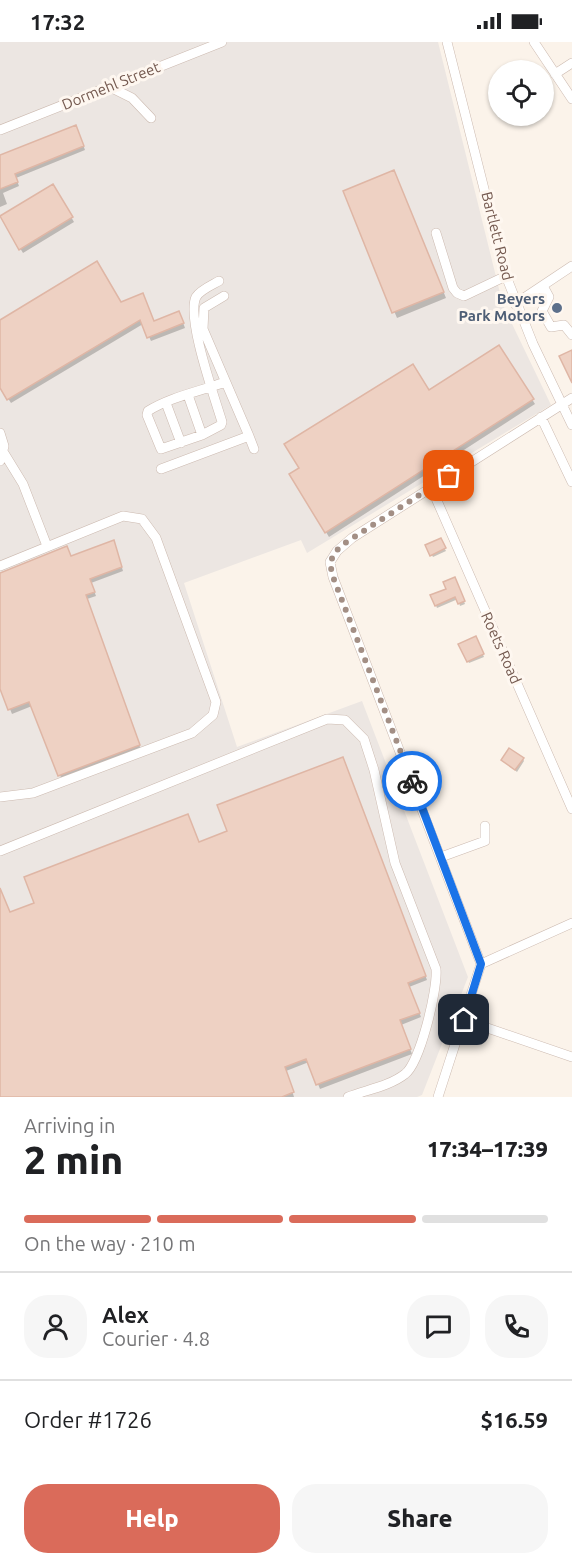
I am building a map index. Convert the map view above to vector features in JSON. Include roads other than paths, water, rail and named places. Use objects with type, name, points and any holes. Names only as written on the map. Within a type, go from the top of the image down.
[{"type":"street","name":"Dormehl Street","points":[[0,130],[222,42]]},
{"type":"street","name":"Bartlett Road","points":[[447,42],[515,304],[572,425]]},
{"type":"street","name":"Bartlett Road","points":[[452,42],[465,107]]},
{"type":"street","points":[[534,42],[572,99]]},
{"type":"street","points":[[555,75],[572,63]]},
{"type":"street","points":[[108,86],[132,98],[151,118]]},
{"type":"street","points":[[436,233],[453,288],[459,295],[464,296],[506,276]]},
{"type":"street","points":[[515,304],[572,266]]},
{"type":"street","points":[[219,281],[200,293],[194,308],[196,331],[212,387],[221,425],[202,435],[161,449],[154,436],[147,415],[148,411],[166,403],[212,387],[225,382]]},
{"type":"street","points":[[543,286],[549,297],[542,307],[548,324],[551,327],[567,326],[572,335]]},
{"type":"street","points":[[224,296],[204,308],[201,317],[202,329],[254,449]]},
{"type":"street","points":[[188,395],[202,435]]},
{"type":"street","points":[[438,1097],[481,964],[333,577],[330,567],[331,558],[352,538],[572,398]]},
{"type":"street","points":[[166,403],[181,443]]},
{"type":"street","points":[[541,417],[572,482]]},
{"type":"street","points":[[0,433],[2,457],[23,484],[46,546]]},
{"type":"street","points":[[161,469],[249,436]]},
{"type":"street","name":"Roets Road","points":[[431,487],[572,809]]},
{"type":"street","points":[[0,566],[123,516],[137,517],[148,524],[156,538],[215,694],[215,708],[207,723],[192,733],[33,793],[0,797]]},
{"type":"street","points":[[0,851],[327,719],[345,720],[352,725],[368,748],[395,863],[436,969],[437,981],[434,1001],[410,1070],[396,1079],[348,1097]]},
{"type":"street","points":[[441,857],[485,841],[487,836],[485,826]]},
{"type":"street","points":[[481,964],[572,923]]},
{"type":"street","points":[[464,1020],[572,1057]]},
{"type":"place","name":"Beyers Park Motors","points":[[557,308]]}]
